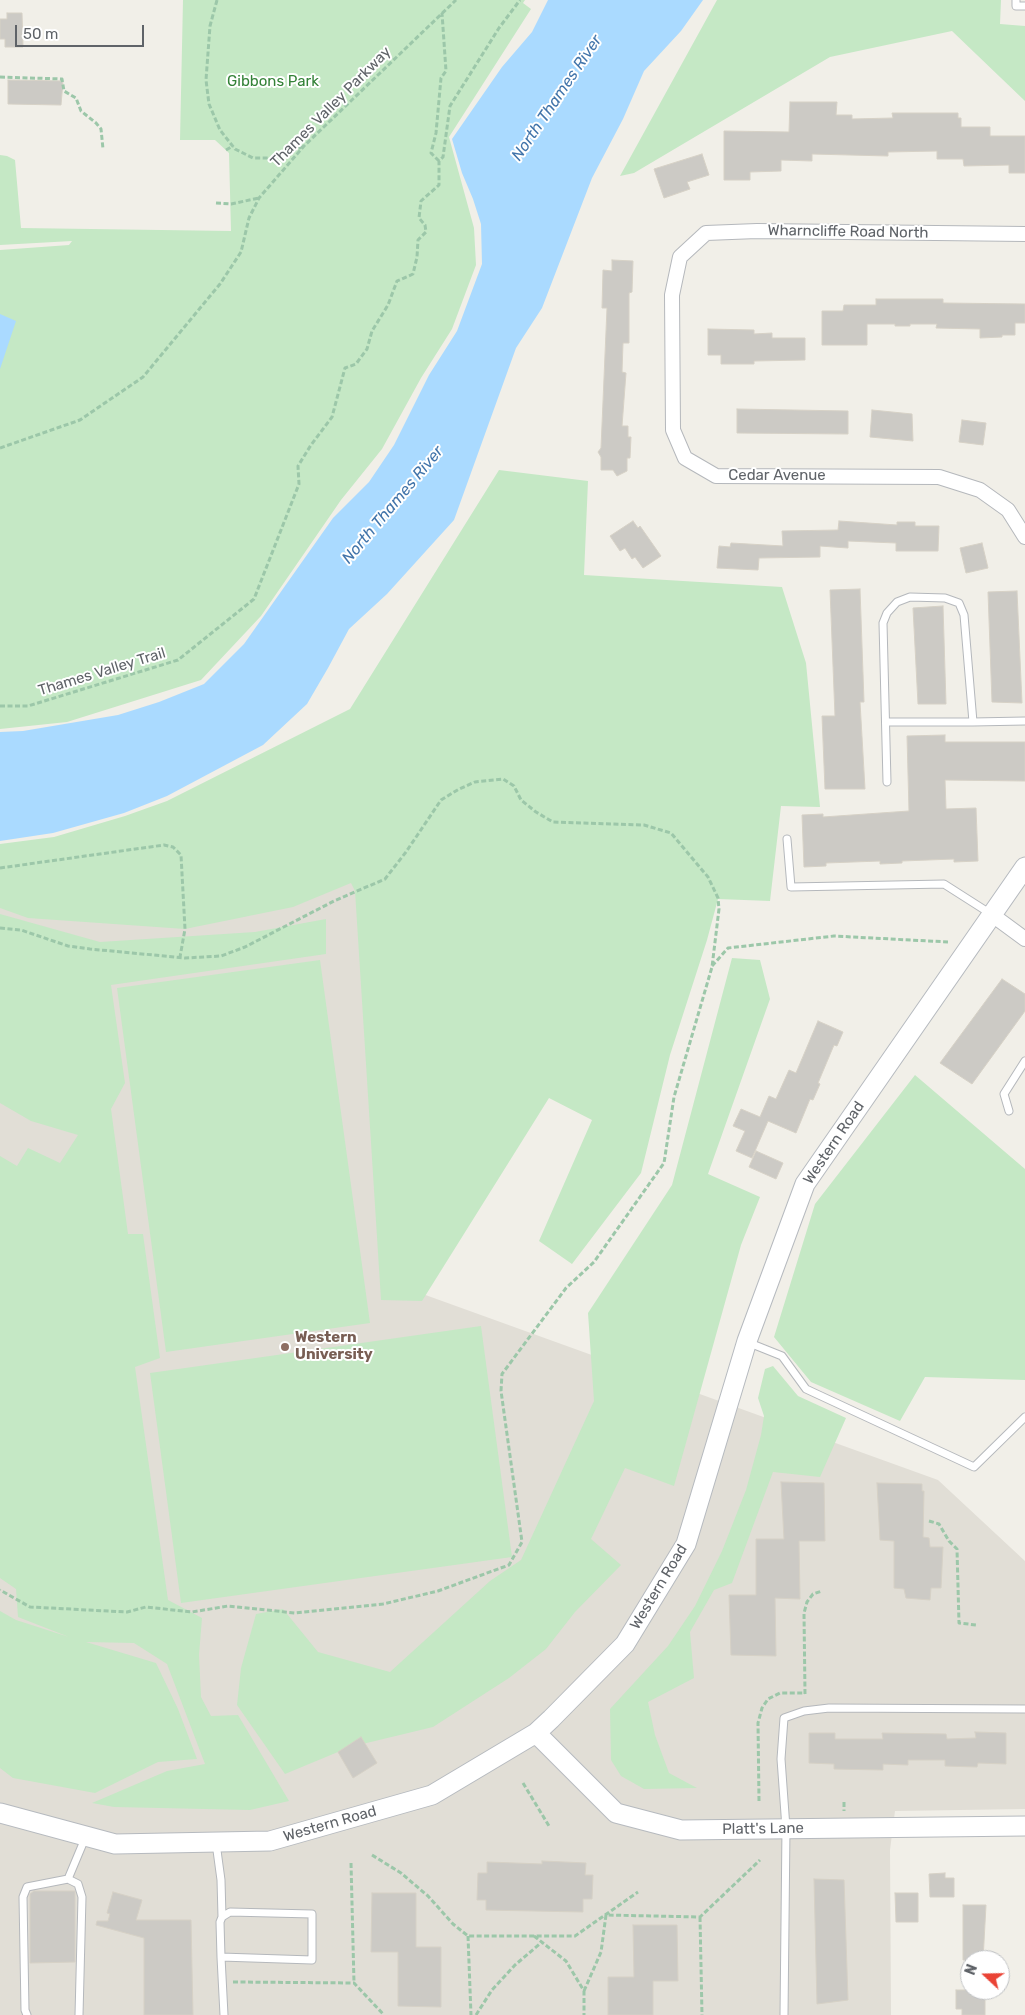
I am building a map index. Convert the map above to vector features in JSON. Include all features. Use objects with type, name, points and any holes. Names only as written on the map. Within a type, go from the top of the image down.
[{"type":"main road","name":"Western Road","points":[[0,1814],[115,1844],[270,1842],[432,1795],[536,1733],[625,1644],[686,1544],[747,1341],[805,1184],[1025,867]]},
{"type":"main road","name":"Platt's Lane","points":[[536,1733],[616,1813],[681,1830],[1025,1826]]},
{"type":"street","name":"Wharncliffe Road North","points":[[680,257],[706,233],[757,231],[1025,234]]},
{"type":"street","name":"Cedar Avenue","points":[[680,257],[672,295],[673,430],[685,458],[716,476],[939,477],[980,490],[1008,510],[1025,537]]},
{"type":"street","points":[[991,914],[1025,939]]},
{"type":"lane","points":[[1016,0],[1016,6],[1025,6]]},
{"type":"lane","points":[[887,782],[887,722],[883,623],[887,613],[897,602],[910,596],[945,598],[959,603],[964,615],[972,722]]},
{"type":"lane","points":[[887,722],[1025,721]]},
{"type":"lane","points":[[786,839],[791,887],[944,884],[991,914]]},
{"type":"lane","points":[[1009,1111],[1004,1094],[1025,1061]]},
{"type":"lane","points":[[747,1341],[782,1356],[806,1389],[974,1467],[1025,1417]]},
{"type":"lane","points":[[784,2015],[786,1828],[781,1759],[784,1718],[804,1711],[829,1708],[1025,1709]]},
{"type":"lane","points":[[68,1879],[86,1836]]},
{"type":"lane","points":[[216,1842],[221,1880],[222,1917],[220,1922],[224,2015]]},
{"type":"lane","points":[[27,2015],[25,2010],[23,1897],[27,1887],[68,1879],[78,1884],[82,1897],[79,2015]]},
{"type":"lane","points":[[221,1957],[312,1960],[312,1914],[230,1912],[222,1917]]},
{"type":"path","points":[[217,0],[210,26],[206,80],[210,104],[220,130],[236,149],[253,158],[275,158],[304,146]]},
{"type":"path","name":"Thames Valley Parkway","points":[[0,448],[80,420],[143,377],[220,284],[241,252],[249,218],[259,198],[304,146],[456,0]]},
{"type":"path","name":"Thames Valley Trail","points":[[0,706],[28,706],[178,660],[254,600],[299,484],[298,466],[332,416],[345,368],[356,364],[366,349],[372,331],[388,305],[397,281],[413,274],[418,240],[426,232],[425,225],[419,218],[421,201],[438,185],[439,161],[443,157],[450,106],[499,28],[520,0]]},
{"type":"path","points":[[439,161],[431,153],[436,133],[441,78],[446,71],[442,13]]},
{"type":"path","points":[[0,77],[62,79],[64,92],[76,98],[81,111],[97,123],[101,129],[103,149]]},
{"type":"path","points":[[226,150],[233,146]]},
{"type":"path","points":[[216,203],[231,204],[259,198]]},
{"type":"path","points":[[0,928],[21,930],[68,946],[180,957],[221,956],[245,947],[341,898],[386,879],[441,800],[459,789],[476,782],[503,779],[514,786],[521,800],[553,822],[644,825],[671,833],[708,877],[718,898],[719,919],[712,967],[674,1097],[664,1163],[594,1262],[566,1288],[502,1374],[501,1391],[522,1542],[509,1565],[438,1590],[383,1604],[295,1613],[228,1606],[192,1612],[146,1607],[127,1612],[30,1607],[0,1590]]},
{"type":"path","points":[[0,868],[164,845],[174,847],[181,855],[185,929],[180,957]]},
{"type":"path","points":[[712,967],[728,948],[834,936],[948,942]]},
{"type":"path","points":[[929,1521],[939,1524],[957,1549],[959,1623],[976,1625]]},
{"type":"path","points":[[804,1711],[806,1693],[804,1614],[807,1602],[812,1594],[822,1592]]},
{"type":"path","points":[[759,1801],[758,1723],[762,1708],[768,1699],[780,1693],[806,1693]]},
{"type":"path","points":[[524,1783],[549,1826]]},
{"type":"path","points":[[372,1855],[401,1873],[428,1896],[453,1924],[468,1936],[575,1936],[638,1892]]},
{"type":"path","points":[[606,1915],[700,1918],[760,1860]]},
{"type":"path","points":[[351,1863],[354,1983],[384,2015]]},
{"type":"path","points":[[584,2015],[584,1990],[601,1952],[606,1915]]},
{"type":"path","points":[[700,1918],[702,2015]]},
{"type":"path","points":[[533,1935],[566,1961],[584,1990]]},
{"type":"path","points":[[468,1936],[471,2015]]},
{"type":"path","points":[[476,2015],[492,1990],[515,1965],[542,1942]]},
{"type":"path","points":[[233,1990],[233,1982],[354,1983]]},
{"type":"shaded area","name":"Western University","points":[[346,730],[395,1284],[938,1480],[1025,1561],[1025,1809],[895,1811],[890,1850],[891,2015],[0,2015],[0,850],[110,833]]},
{"type":"green space","name":"Gibbons Park","points":[[183,0],[525,0],[523,3],[531,9],[449,137],[474,228],[476,265],[452,329],[421,378],[382,449],[341,500],[261,616],[201,680],[67,722],[0,729],[0,250],[69,245],[72,241],[0,245],[0,155],[15,160],[21,228],[231,231],[229,153],[215,140],[180,140]]},
{"type":"green space","points":[[717,0],[1001,0],[1000,24],[1025,26],[1025,101],[952,31],[830,57],[634,173],[620,176]]},
{"type":"green space","points":[[499,470],[588,481],[584,575],[782,587],[806,663],[820,807],[781,806],[770,901],[718,899],[707,940],[670,1055],[641,1173],[572,1264],[539,1241],[592,1120],[549,1098],[422,1301],[381,1300],[355,891],[351,883],[293,907],[185,929],[28,918],[0,908],[0,844],[54,837],[125,816],[167,801],[350,709]]},
{"type":"green space","points":[[0,914],[100,942],[255,932],[326,919],[326,954],[111,985],[125,1083],[111,1109],[128,1234],[143,1234],[160,1358],[135,1367],[168,1600],[202,1618],[199,1655],[201,1697],[211,1716],[238,1715],[289,1801],[250,1810],[114,1807],[92,1803],[167,1771],[205,1764],[167,1664],[134,1643],[86,1642],[156,1663],[178,1709],[197,1759],[158,1762],[95,1793],[13,1778],[0,1768],[0,1611],[16,1620],[69,1637],[18,1617],[16,1589],[0,1578],[0,1156],[17,1166],[28,1148],[60,1163],[78,1135],[31,1121],[0,1103]]},
{"type":"green space","points":[[732,958],[760,960],[770,999],[708,1174],[760,1197],[741,1245],[674,1486],[625,1468],[591,1539],[621,1565],[575,1612],[546,1649],[509,1678],[433,1727],[350,1747],[285,1774],[237,1705],[241,1668],[256,1614],[283,1609],[318,1652],[390,1672],[490,1581],[521,1560],[594,1401],[588,1313],[672,1185]]},
{"type":"green space","points":[[320,960],[370,1323],[166,1352],[117,988]]},
{"type":"green space","points":[[915,1075],[1025,1169],[1025,1380],[925,1377],[900,1421],[811,1382],[774,1337],[815,1204]]},
{"type":"green space","points":[[481,1326],[512,1557],[181,1603],[150,1373]]},
{"type":"green space","points":[[773,1366],[798,1396],[846,1418],[820,1477],[773,1472],[732,1583],[714,1590],[690,1632],[694,1678],[648,1702],[655,1735],[669,1773],[697,1788],[644,1789],[621,1776],[611,1760],[610,1709],[668,1646],[695,1606],[722,1551],[746,1490],[761,1435],[764,1416],[758,1398],[765,1369]]},
{"type":"water","name":"North Thames River","points":[[548,0],[703,0],[681,31],[644,71],[623,119],[592,178],[542,308],[516,348],[454,520],[387,594],[349,629],[307,704],[263,745],[167,796],[124,813],[53,833],[0,841],[0,732],[23,731],[118,715],[159,702],[204,684],[244,644],[333,518],[369,482],[394,445],[429,375],[457,331],[482,264],[481,224],[462,173],[452,139],[502,67],[532,32]]},
{"type":"water","points":[[0,314],[16,321],[0,369]]},
{"type":"building","points":[[7,13],[22,13],[23,47],[5,47],[5,39],[0,39],[0,19],[7,19]]},
{"type":"building","points":[[8,80],[63,81],[61,105],[8,104]]},
{"type":"building","points":[[790,102],[837,102],[836,115],[852,115],[852,119],[893,118],[892,113],[958,113],[958,118],[961,118],[961,127],[990,127],[990,136],[1025,136],[1025,173],[1009,173],[1009,165],[964,166],[963,159],[937,159],[937,151],[888,152],[888,156],[812,154],[812,161],[781,160],[781,171],[750,172],[750,180],[724,180],[724,131],[789,132]]},
{"type":"building","points":[[702,154],[709,175],[687,182],[690,189],[664,198],[654,169]]},
{"type":"building","points":[[612,260],[633,261],[632,292],[629,293],[629,343],[623,343],[622,372],[626,373],[622,426],[628,426],[628,437],[631,437],[630,458],[627,458],[627,471],[617,476],[613,470],[601,470],[601,457],[598,452],[601,448],[607,308],[602,308],[603,270],[612,271]]},
{"type":"building","points":[[876,299],[943,299],[943,303],[1025,304],[1025,323],[1015,323],[1015,335],[980,338],[980,329],[936,328],[937,324],[895,326],[895,324],[867,324],[867,345],[822,345],[822,311],[843,311],[844,305],[876,305]]},
{"type":"building","points":[[708,329],[754,330],[754,334],[772,333],[772,338],[805,338],[805,360],[754,361],[754,364],[721,364],[721,355],[708,355]]},
{"type":"building","points":[[737,409],[848,411],[848,434],[737,433]]},
{"type":"building","points":[[872,410],[912,414],[913,441],[870,437]]},
{"type":"building","points":[[962,420],[986,423],[983,445],[959,442]]},
{"type":"building","points":[[633,521],[638,528],[640,526],[661,556],[643,568],[635,557],[632,559],[625,548],[620,551],[610,536]]},
{"type":"building","points":[[839,521],[897,525],[897,522],[915,522],[915,526],[939,526],[938,551],[896,551],[896,543],[848,541],[848,548],[820,546],[820,557],[759,558],[758,570],[717,568],[719,546],[730,547],[731,543],[783,546],[782,531],[838,530]]},
{"type":"building","points":[[982,543],[988,568],[966,573],[960,548]]},
{"type":"building","points":[[860,589],[864,702],[860,702],[865,789],[825,789],[822,716],[835,716],[830,590]]},
{"type":"building","points":[[1017,591],[1022,703],[992,702],[988,592]]},
{"type":"building","points":[[943,606],[946,704],[918,704],[913,608]]},
{"type":"building","points":[[945,735],[945,742],[1025,742],[1025,781],[945,780],[946,809],[976,808],[978,861],[954,862],[954,859],[902,861],[902,863],[880,864],[880,861],[826,863],[826,866],[804,867],[802,815],[823,814],[823,817],[909,811],[907,736]]},
{"type":"building","points":[[1002,979],[1025,994],[1025,1011],[972,1084],[940,1063]]},
{"type":"building","points":[[818,1021],[843,1032],[837,1046],[834,1045],[818,1083],[820,1084],[813,1100],[810,1099],[796,1133],[768,1121],[752,1158],[736,1151],[745,1131],[733,1126],[741,1109],[760,1117],[769,1096],[776,1099],[789,1070],[796,1073]]},
{"type":"building","points":[[756,1151],[783,1163],[776,1179],[749,1167]]},
{"type":"building","points":[[781,1482],[824,1483],[825,1541],[799,1541],[800,1599],[775,1598],[776,1656],[731,1655],[729,1595],[756,1595],[756,1539],[784,1539]]},
{"type":"building","points":[[877,1483],[922,1484],[922,1491],[924,1491],[923,1537],[929,1538],[930,1547],[943,1547],[941,1588],[931,1588],[930,1600],[906,1598],[904,1589],[894,1588],[894,1541],[880,1540]]},
{"type":"building","points":[[975,1732],[1006,1733],[1006,1764],[978,1763],[977,1767],[945,1766],[945,1760],[908,1760],[908,1765],[883,1764],[883,1770],[834,1769],[834,1764],[809,1763],[809,1733],[835,1733],[835,1739],[883,1739],[882,1733],[946,1734],[947,1739],[976,1738]]},
{"type":"building","points":[[361,1737],[377,1763],[353,1778],[338,1752]]},
{"type":"building","points":[[542,1861],[586,1863],[585,1875],[593,1875],[592,1899],[583,1899],[583,1912],[486,1910],[486,1900],[477,1900],[478,1873],[487,1873],[487,1862],[542,1864]]},
{"type":"building","points":[[945,1873],[945,1878],[954,1878],[954,1897],[930,1897],[929,1874]]},
{"type":"building","points":[[814,1879],[844,1880],[848,2000],[817,2004]]},
{"type":"building","points":[[34,1891],[75,1891],[75,1962],[30,1963],[30,1894]]},
{"type":"building","points":[[113,1892],[142,1900],[136,1920],[191,1920],[193,2015],[144,2015],[144,1938],[96,1925],[97,1921],[108,1921],[110,1914],[107,1913]]},
{"type":"building","points":[[372,1893],[416,1893],[416,1947],[441,1947],[441,2007],[398,2006],[398,1952],[371,1952]]},
{"type":"building","points":[[895,1893],[918,1893],[918,1922],[896,1922]]},
{"type":"building","points":[[963,1905],[986,1905],[984,1950],[963,1950]]},
{"type":"building","points":[[633,1925],[677,1925],[678,1981],[653,1981],[653,2015],[608,2015],[608,1977],[634,1977]]},
{"type":"building","points":[[956,1990],[960,1990],[960,2000],[985,2000],[985,2015],[962,2015],[962,2009],[956,2009]]},
{"type":"place","name":"Western University","points":[[285,1347]]}]
